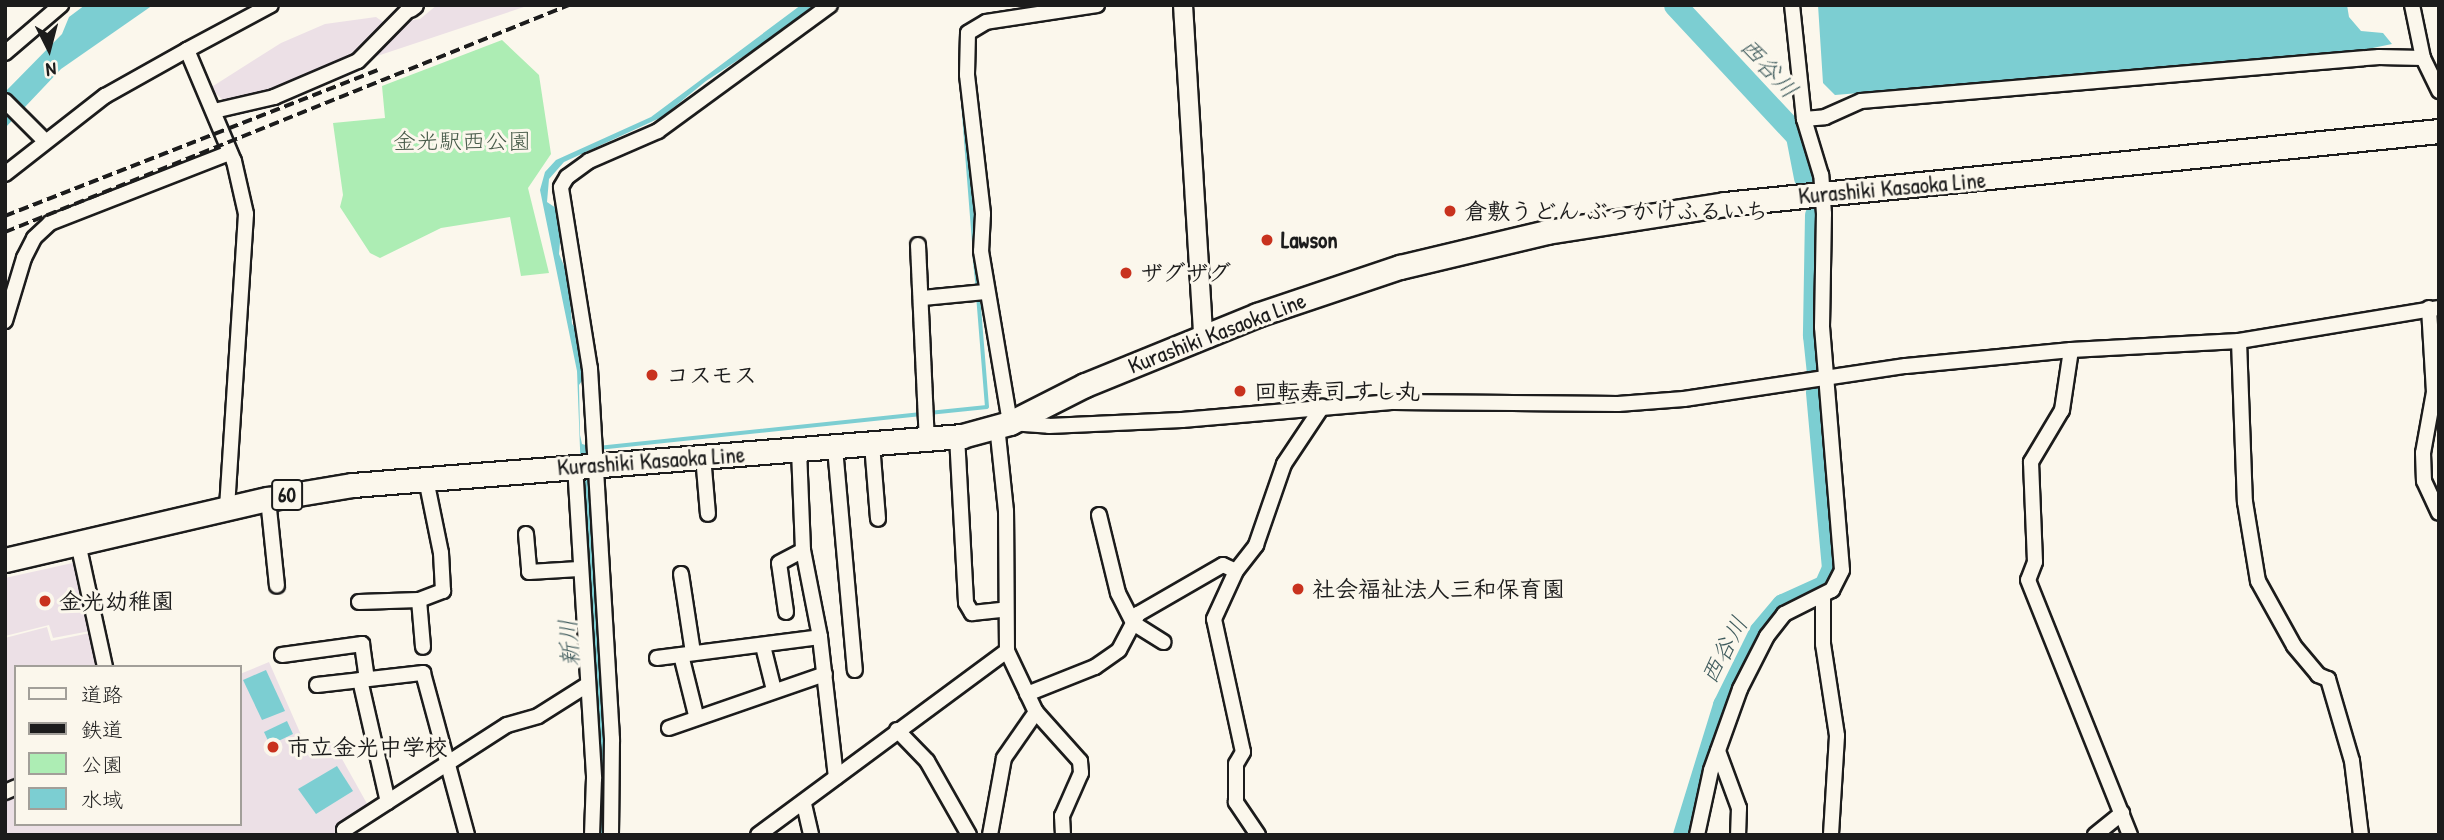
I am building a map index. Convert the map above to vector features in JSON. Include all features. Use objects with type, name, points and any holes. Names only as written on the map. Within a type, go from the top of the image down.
[{"type":"main road","name":"Kurashiki Kasaoka Line","points":[[5,560],[268,499],[353,485],[872,444],[927,421],[957,436],[1003,424],[1203,335],[1388,271],[1477,247],[1618,220],[1822,194],[2439,131]]},
{"type":"street","points":[[5,53],[61,5]]},
{"type":"street","points":[[5,174],[106,96],[271,5]]},
{"type":"street","points":[[592,835],[594,778],[579,569],[590,369],[561,187],[582,164],[658,131],[830,5]]},
{"type":"street","points":[[1063,835],[1062,816],[1081,772],[1080,761],[1036,712],[1007,651],[1003,610],[1006,511],[1003,424],[980,293],[968,33],[986,22],[1097,5]]},
{"type":"street","points":[[1183,5],[1203,335]]},
{"type":"street","points":[[1697,835],[1718,751],[1740,689],[1767,636],[1784,614],[1823,597],[1839,583],[1842,570],[1822,327],[1822,194],[1804,119],[1792,5]]},
{"type":"street","points":[[2412,5],[2423,58],[2439,90]]},
{"type":"street","points":[[214,111],[274,97],[358,61],[412,7]]},
{"type":"street","points":[[187,50],[230,153],[246,214],[227,508]]},
{"type":"street","points":[[1804,119],[1825,117],[1861,101],[2379,57],[2423,58]]},
{"type":"street","points":[[5,101],[45,141]]},
{"type":"street","points":[[5,321],[24,258],[50,223],[230,153]]},
{"type":"street","points":[[918,245],[927,421]]},
{"type":"street","points":[[922,298],[980,293]]},
{"type":"street","points":[[1003,424],[1063,426],[1426,402],[1618,404],[1826,379],[1906,366],[2071,350],[2239,341],[2434,308],[2434,392],[2423,453],[2424,481],[2439,513]]},
{"type":"street","points":[[2239,341],[2247,465],[2245,502],[2259,581],[2294,646],[2318,675],[2328,679],[2352,761],[2361,835]]},
{"type":"street","points":[[2071,350],[2062,410],[2031,462],[2035,562],[2028,580],[2130,835]]},
{"type":"street","points":[[1258,835],[1236,802],[1236,764],[1243,752],[1214,619],[1236,570],[1256,545],[1284,464],[1322,407]]},
{"type":"street","points":[[957,436],[966,603],[972,613],[1003,610]]},
{"type":"street","points":[[872,444],[878,519]]},
{"type":"street","points":[[835,448],[855,670]]},
{"type":"street","points":[[799,450],[803,550],[820,637],[836,777]]},
{"type":"street","points":[[703,456],[708,514]]},
{"type":"street","points":[[585,465],[612,739],[611,835]]},
{"type":"street","points":[[359,602],[419,600],[443,591],[441,553],[426,479]]},
{"type":"street","points":[[268,499],[277,586]]},
{"type":"street","points":[[1099,515],[1118,593],[1133,623],[1163,642]]},
{"type":"street","points":[[526,534],[529,572],[579,569]]},
{"type":"street","points":[[78,543],[105,665]]},
{"type":"street","points":[[786,612],[779,563],[803,550]]},
{"type":"street","points":[[1027,694],[1095,667],[1119,650],[1138,614],[1223,565],[1236,570]]},
{"type":"street","points":[[681,574],[687,653],[696,715]]},
{"type":"street","points":[[1823,597],[1823,644],[1837,736],[1831,835]]},
{"type":"street","points":[[419,600],[423,647]]},
{"type":"street","points":[[657,658],[820,637]]},
{"type":"street","points":[[282,655],[362,644],[363,680],[388,802]]},
{"type":"street","points":[[763,646],[774,690]]},
{"type":"street","points":[[758,835],[804,804],[897,730],[1007,651]]},
{"type":"street","points":[[317,685],[423,673],[435,732],[448,763],[467,835]]},
{"type":"street","points":[[669,728],[696,715],[825,674]]},
{"type":"street","points":[[345,835],[344,830],[508,725],[538,716],[587,685]]},
{"type":"street","points":[[990,835],[1004,758],[1036,712]]},
{"type":"street","points":[[897,730],[927,761],[969,835]]},
{"type":"street","points":[[1718,751],[1740,808],[1738,835]]},
{"type":"street","points":[[804,804],[811,835]]},
{"type":"street","points":[[2095,835],[2122,813]]},
{"type":"shaded area","points":[[437,5],[530,5],[248,99],[223,100],[210,88],[281,43],[325,24],[376,17],[386,24],[420,19]]},
{"type":"shaded area","name":"金光幼稚園","points":[[77,562],[90,631],[53,638],[49,625],[5,636],[5,578]]},
{"type":"shaded area","points":[[47,627],[51,641],[90,633],[98,665],[14,665],[14,780],[5,784],[5,638]]},
{"type":"shaded area","name":"市立金光中学校","points":[[269,662],[309,753],[332,741],[370,809],[331,835],[5,835],[5,800],[14,796],[14,826],[242,826],[242,673]]},
{"type":"green space","name":"金光駅西公園","points":[[502,40],[539,75],[551,154],[528,188],[549,273],[521,276],[510,217],[441,228],[380,258],[370,253],[340,207],[343,195],[333,123],[385,118],[382,86]]},
{"type":"water","points":[[85,5],[153,5],[61,69],[5,128],[5,92],[62,34],[69,17]]},
{"type":"water","points":[[801,5],[822,5],[706,81],[662,117],[564,162],[549,179],[547,202],[556,208],[561,229],[559,254],[568,275],[572,324],[580,333],[585,358],[580,364],[587,374],[579,385],[580,435],[582,444],[589,446],[605,747],[605,835],[595,835],[577,371],[540,190],[545,172],[556,160],[651,117]]},
{"type":"water","points":[[1818,5],[2347,5],[2349,17],[2361,31],[2383,33],[2392,44],[2353,52],[1835,95],[1823,83]]},
{"type":"water","points":[[266,670],[285,711],[262,720],[243,680]]},
{"type":"water","points":[[287,721],[293,734],[270,745],[264,732]]},
{"type":"water","points":[[337,766],[353,791],[316,814],[298,789]]},
{"type":"waterway","name":"西谷川","points":[[1675,5],[1797,136],[1805,177]]},
{"type":"waterway","points":[[961,71],[962,33],[979,18]]},
{"type":"waterway","points":[[963,96],[975,249]]},
{"type":"waterway","name":"西谷川","points":[[1816,215],[1814,335],[1818,373]]},
{"type":"waterway","points":[[975,257],[978,287]]},
{"type":"waterway","points":[[929,413],[987,407],[978,295]]},
{"type":"waterway","name":"西谷川","points":[[1684,835],[1724,705],[1760,632],[1783,605],[1825,586],[1833,568],[1817,392]]},
{"type":"waterway","points":[[598,448],[921,414]]},
{"type":"railway","points":[[5,232],[569,5]]},
{"type":"railway","points":[[5,216],[377,70]]},
{"type":"place","name":"倉敷うどん ぶっかけふるいち","points":[[1450,211]]},
{"type":"place","name":"Lawson","points":[[1267,240]]},
{"type":"place","name":"ザグザグ","points":[[1126,273]]},
{"type":"place","name":"コスモス","points":[[652,375]]},
{"type":"place","name":"回転寿司 すし丸","points":[[1240,391]]},
{"type":"place","name":"社会福祉法人三和保育園","points":[[1298,589]]},
{"type":"place","name":"金光幼稚園","points":[[45,601]]},
{"type":"place","name":"市立金光中学校","points":[[273,747]]},
{"type":"water label","name":"新川","points":[[569,643]]}]
